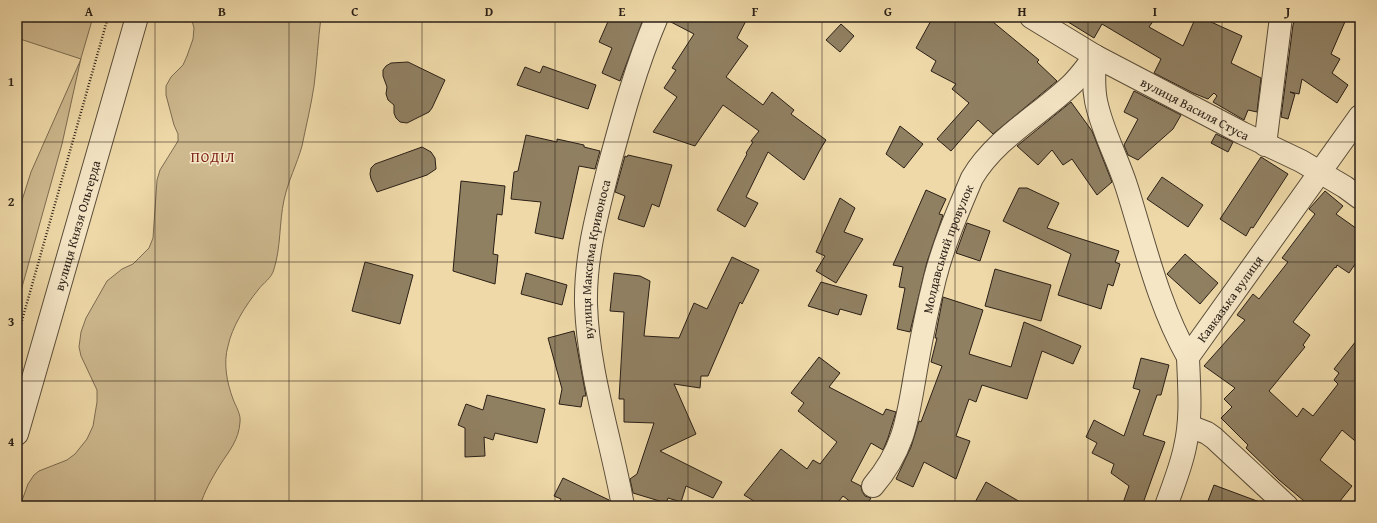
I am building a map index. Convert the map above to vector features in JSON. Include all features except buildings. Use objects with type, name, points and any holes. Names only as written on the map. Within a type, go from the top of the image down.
[{"type":"street","name":"вулиця Князя Ольгерда","points":[[17,434],[137,17]]},
{"type":"street","name":"вулиця Максима Кривоноса","points":[[623,506],[602,413],[593,363],[588,323],[587,282],[592,235],[615,143],[633,82],[657,17]]},
{"type":"street","name":"вулиця Василя Стуса","points":[[1031,17],[1095,56],[1265,145],[1295,158],[1360,198]]},
{"type":"street","points":[[1265,145],[1281,17]]},
{"type":"street","points":[[1095,56],[1094,84],[1100,116],[1125,181],[1162,302],[1173,330],[1188,357],[1190,402],[1189,426],[1182,459],[1166,506]]},
{"type":"street","name":"Молдавський провулок","points":[[873,486],[893,458],[903,434],[909,414],[917,363],[936,277],[948,234],[972,178],[979,167],[1001,144],[1070,86],[1095,56]]},
{"type":"street","name":"Кавказька вулиця","points":[[1188,357],[1360,116]]},
{"type":"street","points":[[1189,426],[1207,433],[1214,438],[1287,506]]},
{"type":"path","points":[[17,338],[108,17]]},
{"type":"shaded area","points":[[17,17],[93,17],[81,59],[17,38]]},
{"type":"shaded area","points":[[191,17],[321,17],[311,101],[302,146],[284,200],[278,252],[274,269],[271,275],[253,296],[240,317],[230,339],[227,353],[227,380],[240,416],[238,434],[233,445],[208,485],[200,506],[20,506],[28,484],[34,475],[39,471],[67,460],[75,454],[87,439],[93,426],[97,402],[97,390],[81,356],[79,347],[81,332],[86,318],[107,281],[122,269],[133,264],[149,248],[153,238],[157,180],[160,170],[178,141],[178,134],[166,95],[166,86],[171,77],[183,65],[187,56],[193,39],[194,28]]},
{"type":"shaded area","points":[[81,60],[62,144],[17,305],[17,216],[31,172]]},
{"type":"district","name":"ПОДІЛ","points":[[213,157]]}]
